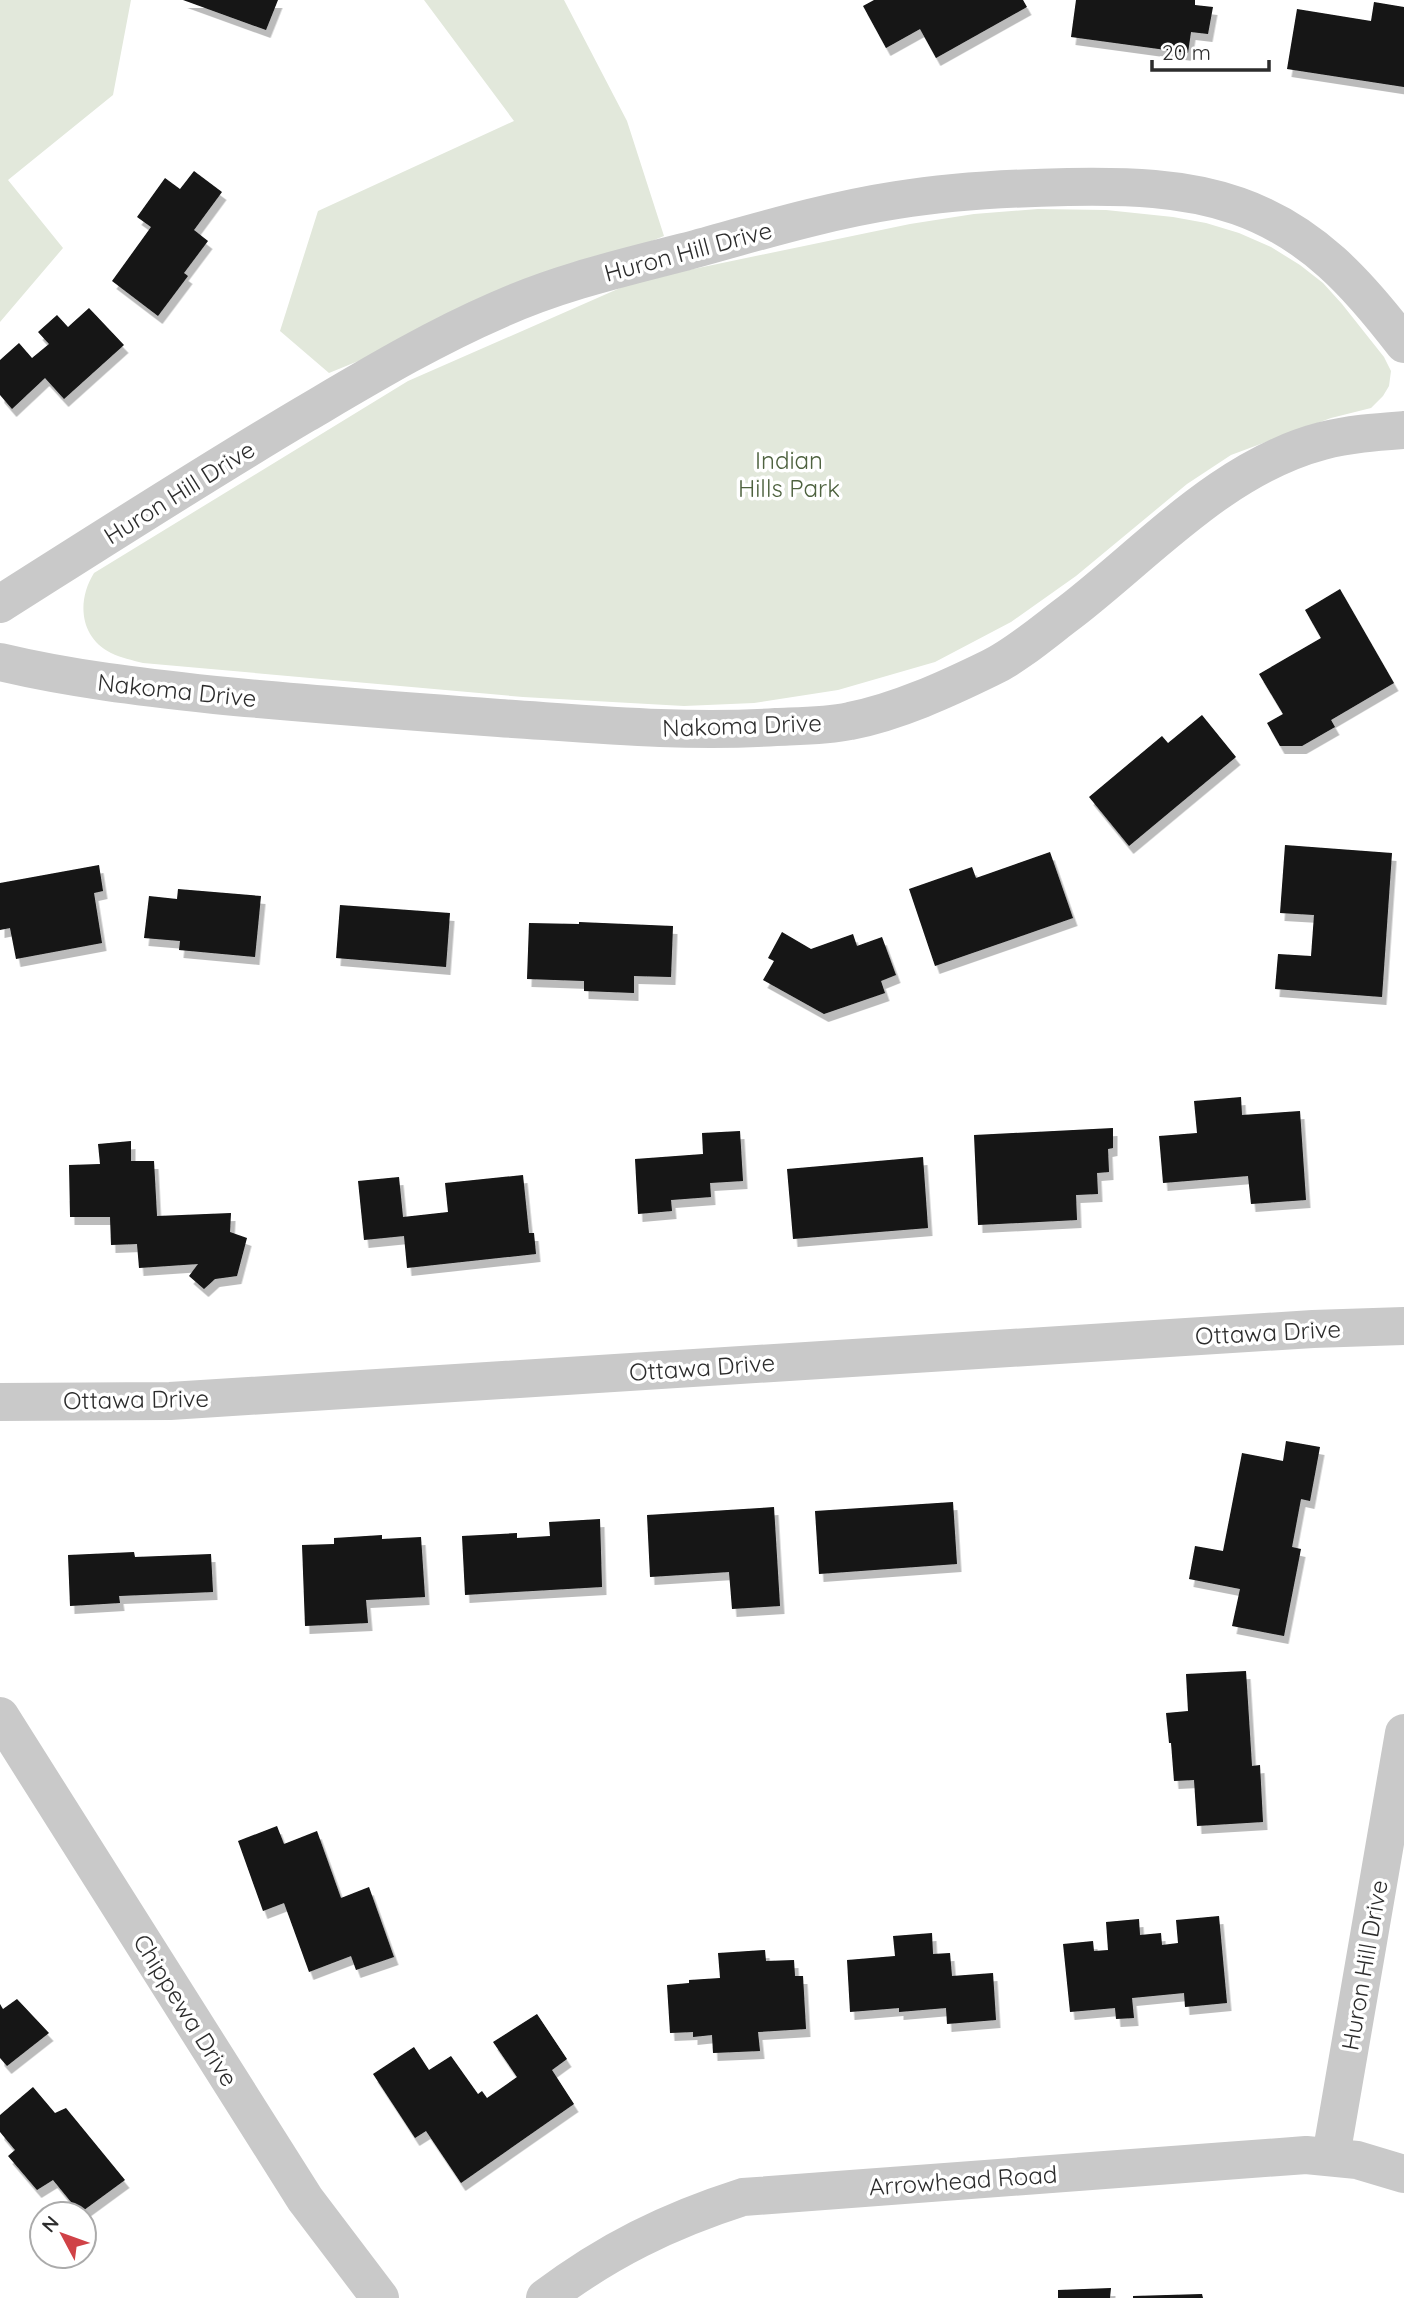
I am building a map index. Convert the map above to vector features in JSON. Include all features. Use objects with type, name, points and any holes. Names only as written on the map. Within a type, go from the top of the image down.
[{"type":"street","name":"Huron Hill Drive","points":[[0,604],[243,451],[383,368],[498,310],[555,288],[626,267],[802,220],[896,200],[996,189],[1094,187],[1168,190],[1205,197],[1240,207],[1274,222],[1306,241],[1352,280],[1404,344]]},
{"type":"street","name":"Nakoma Drive","points":[[0,662],[51,675],[129,686],[305,704],[582,724],[671,729],[747,729],[850,721],[915,701],[995,666],[1108,582],[1223,487],[1254,468],[1322,441],[1364,433],[1404,430]]},
{"type":"street","name":"Ottawa Drive","points":[[0,1402],[170,1401],[1313,1329],[1404,1326]]},
{"type":"street","name":"Chippewa Drive","points":[[0,1716],[305,2199],[380,2298]]},
{"type":"street","name":"Huron Hill Drive","points":[[1331,2156],[1404,1733]]},
{"type":"street","name":"Arrowhead Road","points":[[545,2298],[579,2272],[618,2248],[658,2228],[743,2197],[1279,2156],[1331,2156],[1404,2174]]},
{"type":"green space","points":[[0,0],[131,0],[113,95],[8,180],[63,248],[0,322]]},
{"type":"green space","points":[[424,0],[564,0],[627,121],[664,236],[329,373],[280,331],[318,211],[514,121]]},
{"type":"green space","name":"Indian Hills Park","points":[[1038,209],[1106,210],[1173,217],[1239,233],[1271,247],[1323,283],[1342,304],[1384,357],[1391,371],[1389,386],[1371,408],[1331,418],[1231,455],[1187,484],[1076,576],[1011,622],[935,662],[838,690],[754,703],[684,706],[523,697],[143,663],[111,653],[92,638],[87,628],[83,606],[94,573],[408,381],[636,281],[910,224],[974,214]]},
{"type":"building","points":[[183,0],[278,0],[266,30]]},
{"type":"building","points":[[874,0],[1023,0],[1027,7],[936,58],[920,29],[886,48],[863,6]]},
{"type":"building","points":[[1076,0],[1195,0],[1195,5],[1213,7],[1208,34],[1191,32],[1188,53],[1071,37]]},
{"type":"building","points":[[1374,2],[1404,7],[1404,87],[1287,69],[1297,9],[1371,21]]},
{"type":"building","points":[[194,171],[222,192],[194,230],[208,241],[184,273],[188,276],[158,316],[112,281],[151,227],[137,217],[165,178],[180,189]]},
{"type":"building","points":[[89,308],[124,345],[64,399],[45,378],[12,409],[0,395],[0,360],[19,343],[32,358],[49,344],[38,332],[57,315],[68,327]]},
{"type":"building","points":[[1340,589],[1394,683],[1331,720],[1335,727],[1302,746],[1280,746],[1267,723],[1283,714],[1259,674],[1321,638],[1305,610]]},
{"type":"building","points":[[1202,715],[1236,757],[1129,846],[1089,797],[1162,736],[1168,743]]},
{"type":"building","points":[[1285,845],[1392,853],[1382,997],[1275,989],[1278,954],[1311,956],[1314,915],[1280,913]]},
{"type":"building","points":[[1050,852],[1073,918],[935,966],[909,889],[972,867],[976,878]]},
{"type":"building","points":[[99,865],[103,891],[94,893],[102,943],[16,959],[10,928],[0,930],[0,883]]},
{"type":"building","points":[[178,889],[261,896],[255,957],[179,950],[180,941],[144,938],[149,896],[177,899]]},
{"type":"building","points":[[340,905],[450,913],[446,967],[336,958]]},
{"type":"building","points":[[529,923],[673,926],[671,977],[634,976],[634,993],[584,991],[584,981],[527,979]]},
{"type":"building","points":[[782,932],[811,949],[853,934],[857,946],[882,937],[896,975],[881,981],[885,993],[824,1014],[763,980],[774,961],[768,958]]},
{"type":"building","points":[[1241,1097],[1242,1115],[1300,1111],[1306,1200],[1251,1204],[1248,1176],[1163,1183],[1159,1136],[1197,1133],[1194,1101]]},
{"type":"building","points":[[1113,1128],[1113,1148],[1108,1149],[1109,1172],[1097,1173],[1098,1194],[1076,1195],[1077,1220],[978,1225],[974,1135]]},
{"type":"building","points":[[740,1131],[743,1181],[710,1183],[711,1197],[671,1200],[672,1211],[638,1214],[635,1159],[703,1154],[702,1133]]},
{"type":"building","points":[[131,1141],[131,1161],[154,1161],[157,1216],[231,1213],[230,1232],[247,1238],[237,1276],[215,1279],[204,1289],[189,1276],[198,1264],[139,1268],[137,1244],[111,1245],[110,1217],[70,1217],[69,1165],[100,1164],[98,1144]]},
{"type":"building","points":[[923,1157],[928,1228],[793,1239],[787,1169]]},
{"type":"building","points":[[523,1175],[529,1233],[534,1233],[536,1254],[407,1268],[404,1236],[364,1240],[358,1181],[399,1177],[403,1217],[448,1212],[445,1183]]},
{"type":"building","points":[[1286,1441],[1320,1447],[1310,1501],[1301,1499],[1292,1547],[1301,1549],[1284,1636],[1232,1626],[1240,1589],[1189,1579],[1195,1546],[1223,1551],[1242,1453],[1283,1461]]},
{"type":"building","points":[[953,1502],[957,1564],[819,1574],[815,1511]]},
{"type":"building","points":[[774,1507],[780,1606],[732,1609],[729,1572],[650,1577],[647,1515]]},
{"type":"building","points":[[600,1519],[602,1587],[465,1595],[462,1536],[517,1533],[517,1538],[550,1536],[549,1522]]},
{"type":"building","points":[[382,1535],[382,1539],[421,1537],[425,1597],[366,1600],[368,1623],[305,1626],[302,1545],[334,1544],[334,1538]]},
{"type":"building","points":[[134,1552],[135,1557],[211,1554],[213,1592],[119,1596],[120,1603],[70,1606],[68,1555]]},
{"type":"building","points":[[1246,1671],[1252,1766],[1260,1765],[1263,1822],[1197,1826],[1194,1780],[1174,1781],[1166,1713],[1188,1711],[1186,1674]]},
{"type":"building","points":[[277,1826],[284,1844],[317,1831],[341,1898],[369,1887],[394,1957],[356,1970],[351,1956],[309,1972],[284,1903],[263,1911],[238,1841]]},
{"type":"building","points":[[1219,1916],[1227,2003],[1185,2007],[1184,1993],[1132,1998],[1134,2018],[1116,2019],[1115,2008],[1070,2012],[1063,1944],[1093,1941],[1094,1951],[1108,1950],[1106,1922],[1139,1919],[1140,1935],[1161,1933],[1162,1945],[1178,1943],[1176,1920]]},
{"type":"building","points":[[932,1933],[933,1954],[950,1953],[952,1976],[993,1973],[996,2020],[947,2024],[946,2008],[850,2012],[847,1960],[895,1956],[893,1936]]},
{"type":"building","points":[[765,1950],[766,1961],[794,1960],[795,1976],[803,1976],[806,2029],[758,2032],[760,2051],[713,2053],[712,2035],[693,2037],[693,2032],[670,2033],[667,1985],[720,1978],[718,1953]]},
{"type":"building","points":[[17,1999],[49,2033],[7,2066],[0,2058],[0,2004],[3,2009]]},
{"type":"building","points":[[537,2014],[567,2059],[552,2070],[574,2104],[461,2183],[426,2131],[415,2138],[373,2074],[414,2047],[429,2070],[451,2056],[478,2094],[482,2091],[487,2098],[517,2077],[493,2042]]},
{"type":"building","points":[[33,2087],[55,2113],[66,2108],[125,2180],[98,2200],[69,2200],[53,2180],[37,2190],[8,2156],[15,2150],[0,2132],[0,2115]]},
{"type":"building","points":[[1111,2288],[1110,2298],[1058,2298],[1058,2290]]},
{"type":"building","points":[[1202,2294],[1203,2298],[1133,2298],[1133,2296]]}]
